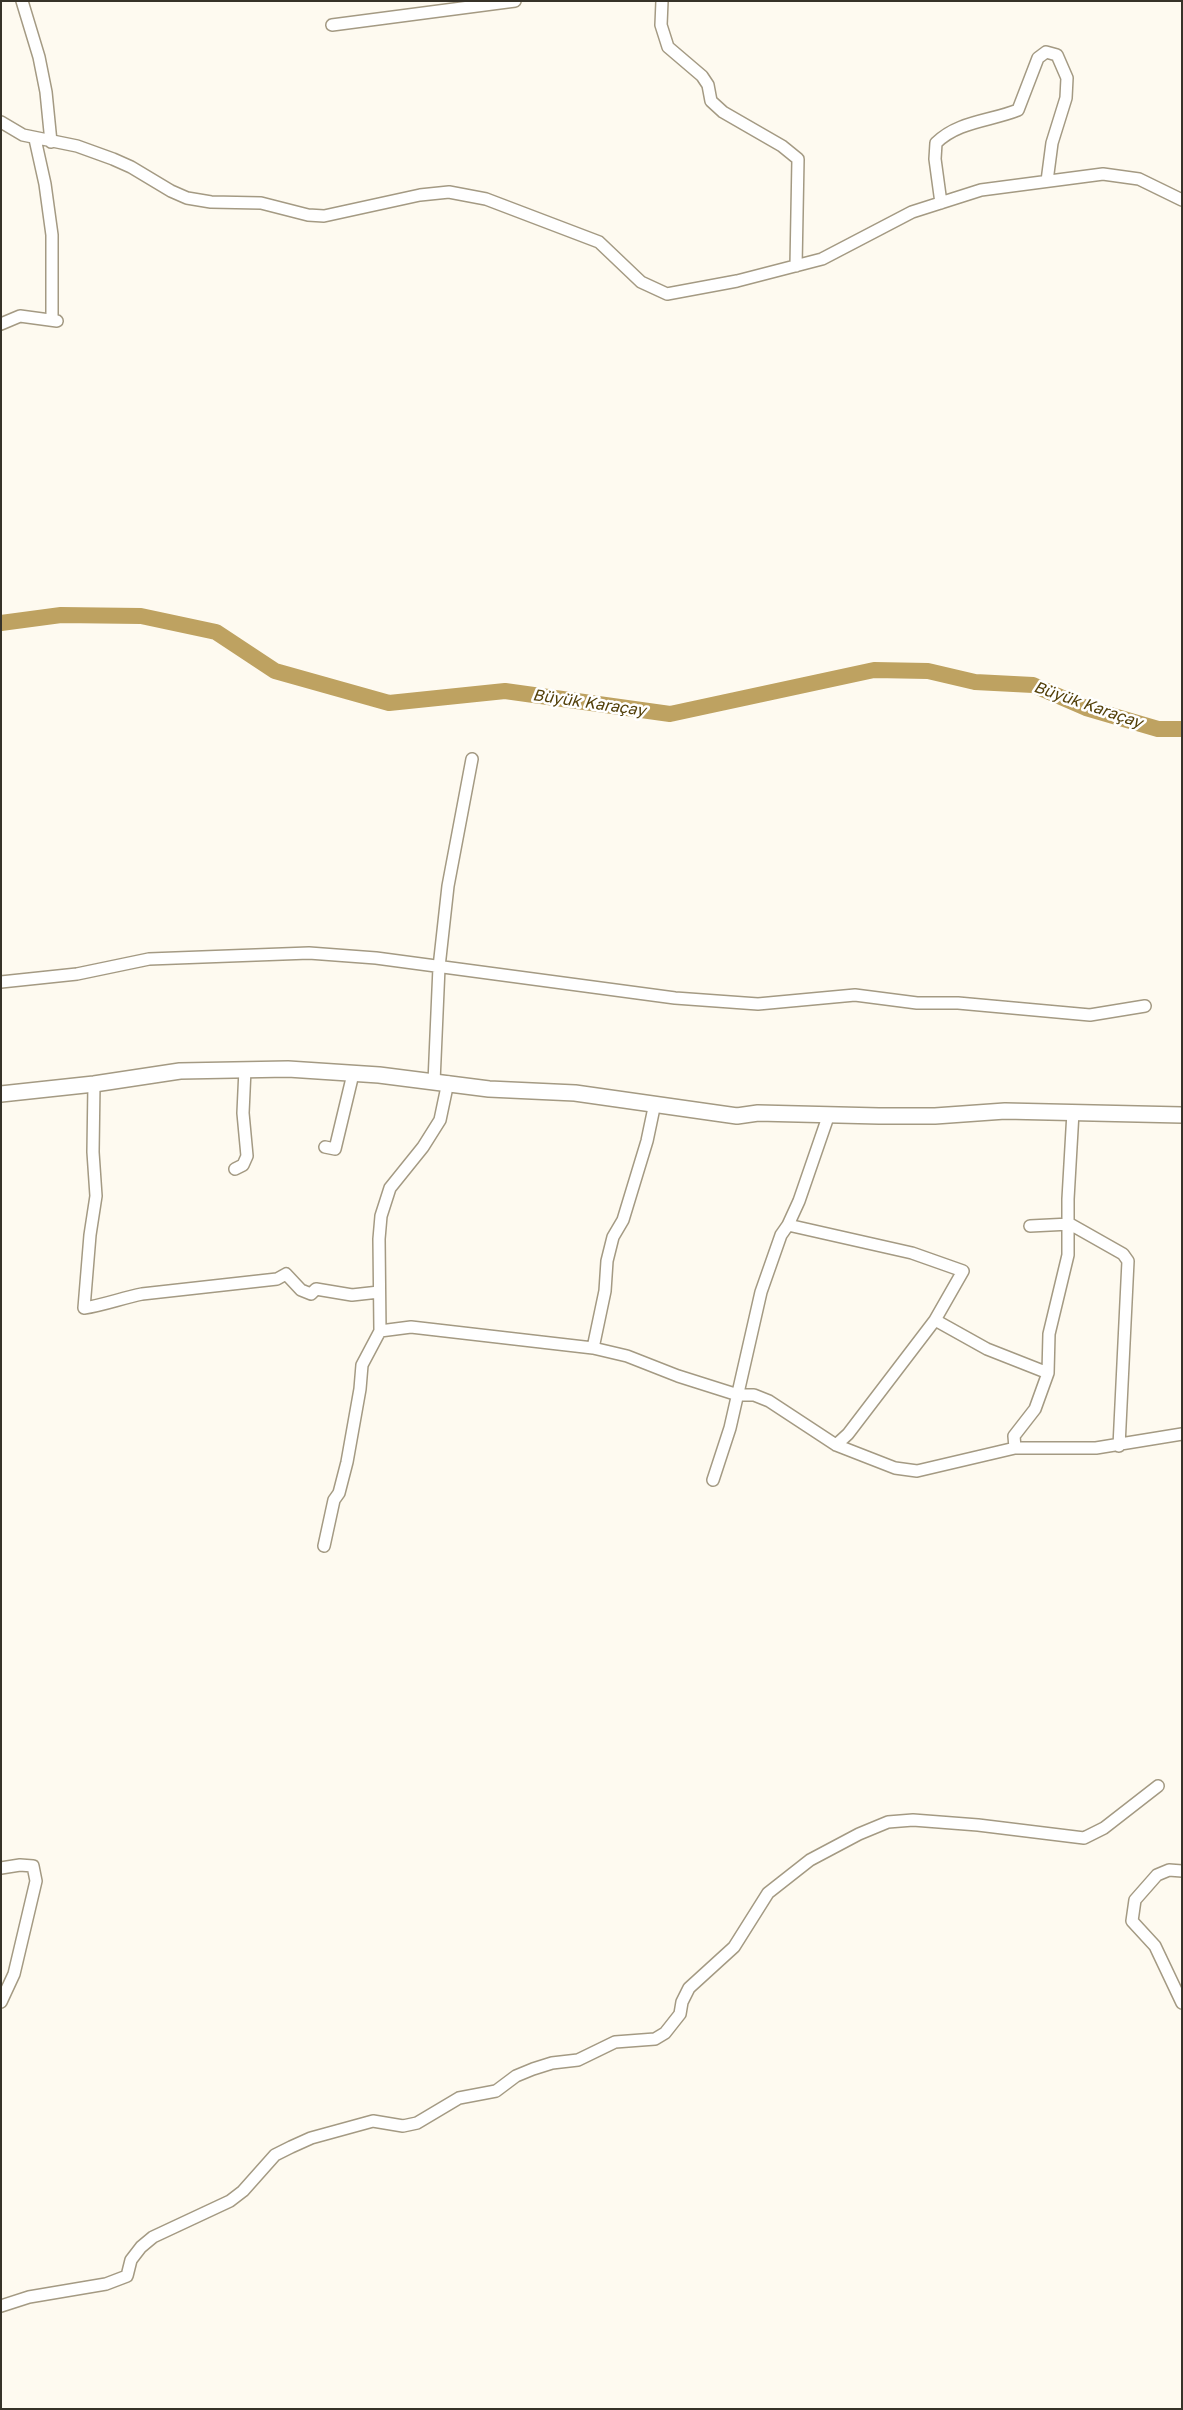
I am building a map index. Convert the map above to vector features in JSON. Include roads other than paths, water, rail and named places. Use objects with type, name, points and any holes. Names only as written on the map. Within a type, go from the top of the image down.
[{"type":"street","points":[[22,1],[44,83],[51,142]]},
{"type":"street","points":[[332,25],[515,1]]},
{"type":"street","points":[[662,1],[661,25],[668,47],[702,76],[708,85],[711,101],[723,112],[782,146],[798,159],[796,266]]},
{"type":"street","points":[[941,203],[935,159],[936,143],[944,135],[963,126],[1018,110],[1038,58],[1046,52],[1058,55],[1067,78],[1066,98],[1052,143],[1047,181]]},
{"type":"street","points":[[1,122],[23,135],[35,139],[77,146],[113,159],[131,167],[171,191],[188,198],[211,202],[261,203],[308,215],[324,216],[420,195],[449,192],[486,199],[599,242],[641,282],[667,294],[737,281],[822,259],[912,212],[981,190],[1103,174],[1139,179],[1182,200]]},
{"type":"street","points":[[1,324],[20,316],[55,320],[52,235],[45,184],[35,139]]},
{"type":"street","points":[[324,1546],[334,1500],[340,1493],[347,1462],[360,1389],[362,1365],[380,1331],[379,1240],[385,1203],[390,1188],[423,1147],[440,1120],[439,967],[448,886],[472,758]]},
{"type":"street","points":[[1,982],[77,974],[149,959],[309,953],[376,958],[675,998],[758,1004],[855,995],[917,1004],[958,1003],[1090,1015],[1145,1006]]},
{"type":"street","points":[[235,1169],[243,1165],[247,1156],[243,1113],[245,1069]]},
{"type":"street","points":[[1,1094],[180,1072],[288,1069],[575,1094],[655,1103],[737,1116],[758,1113],[888,1116],[1005,1111],[1182,1115]]},
{"type":"street","points":[[325,1147],[335,1148],[354,1074]]},
{"type":"street","points":[[94,1084],[93,1152],[96,1196],[90,1234],[84,1308],[103,1305],[120,1298],[142,1294],[277,1279],[286,1274],[301,1290],[311,1294],[316,1289],[352,1295],[379,1292]]},
{"type":"street","points":[[593,1348],[605,1291],[607,1261],[613,1237],[623,1220],[647,1141],[655,1103]]},
{"type":"street","points":[[1015,1448],[1014,1436],[1034,1409],[1048,1374],[1049,1334],[1068,1255],[1070,1224],[1068,1199],[1073,1112]]},
{"type":"street","points":[[713,1480],[738,1395],[761,1292],[781,1235],[788,1225],[829,1114]]},
{"type":"street","points":[[1030,1226],[1070,1224],[1123,1254],[1128,1261],[1119,1446]]},
{"type":"street","points":[[788,1225],[912,1253],[963,1272],[935,1320],[857,1423],[836,1445]]},
{"type":"street","points":[[935,1320],[987,1349],[1048,1374]]},
{"type":"street","points":[[380,1331],[411,1326],[593,1348],[627,1356],[678,1376],[738,1395],[754,1395],[769,1400],[836,1445],[895,1468],[917,1471],[1015,1448],[1096,1448],[1119,1446],[1182,1434]]},
{"type":"street","points":[[1,2306],[20,2299],[106,2284],[127,2276],[131,2260],[141,2246],[153,2237],[230,2201],[244,2191],[275,2155],[311,2138],[373,2122],[403,2126],[417,2123],[459,2098],[496,2092],[516,2076],[533,2069],[552,2063],[578,2060],[615,2042],[655,2039],[665,2033],[680,2014],[682,2002],[689,1988],[734,1947],[768,1893],[810,1860],[859,1834],[888,1822],[913,1820],[978,1825],[1084,1838],[1104,1828],[1158,1786]]},
{"type":"street","points":[[1,1868],[20,1865],[33,1866],[36,1881],[14,1974],[1,2002]]},
{"type":"street","points":[[1182,1871],[1169,1870],[1156,1875],[1135,1900],[1132,1921],[1155,1946],[1182,2003]]},
{"type":"waterway","name":"Büyük Karaçay","points":[[1,623],[61,615],[141,616],[216,632],[275,671],[389,703],[505,691],[670,714],[874,670],[928,671],[975,682],[1033,685],[1086,708],[1158,729],[1182,729]]}]
